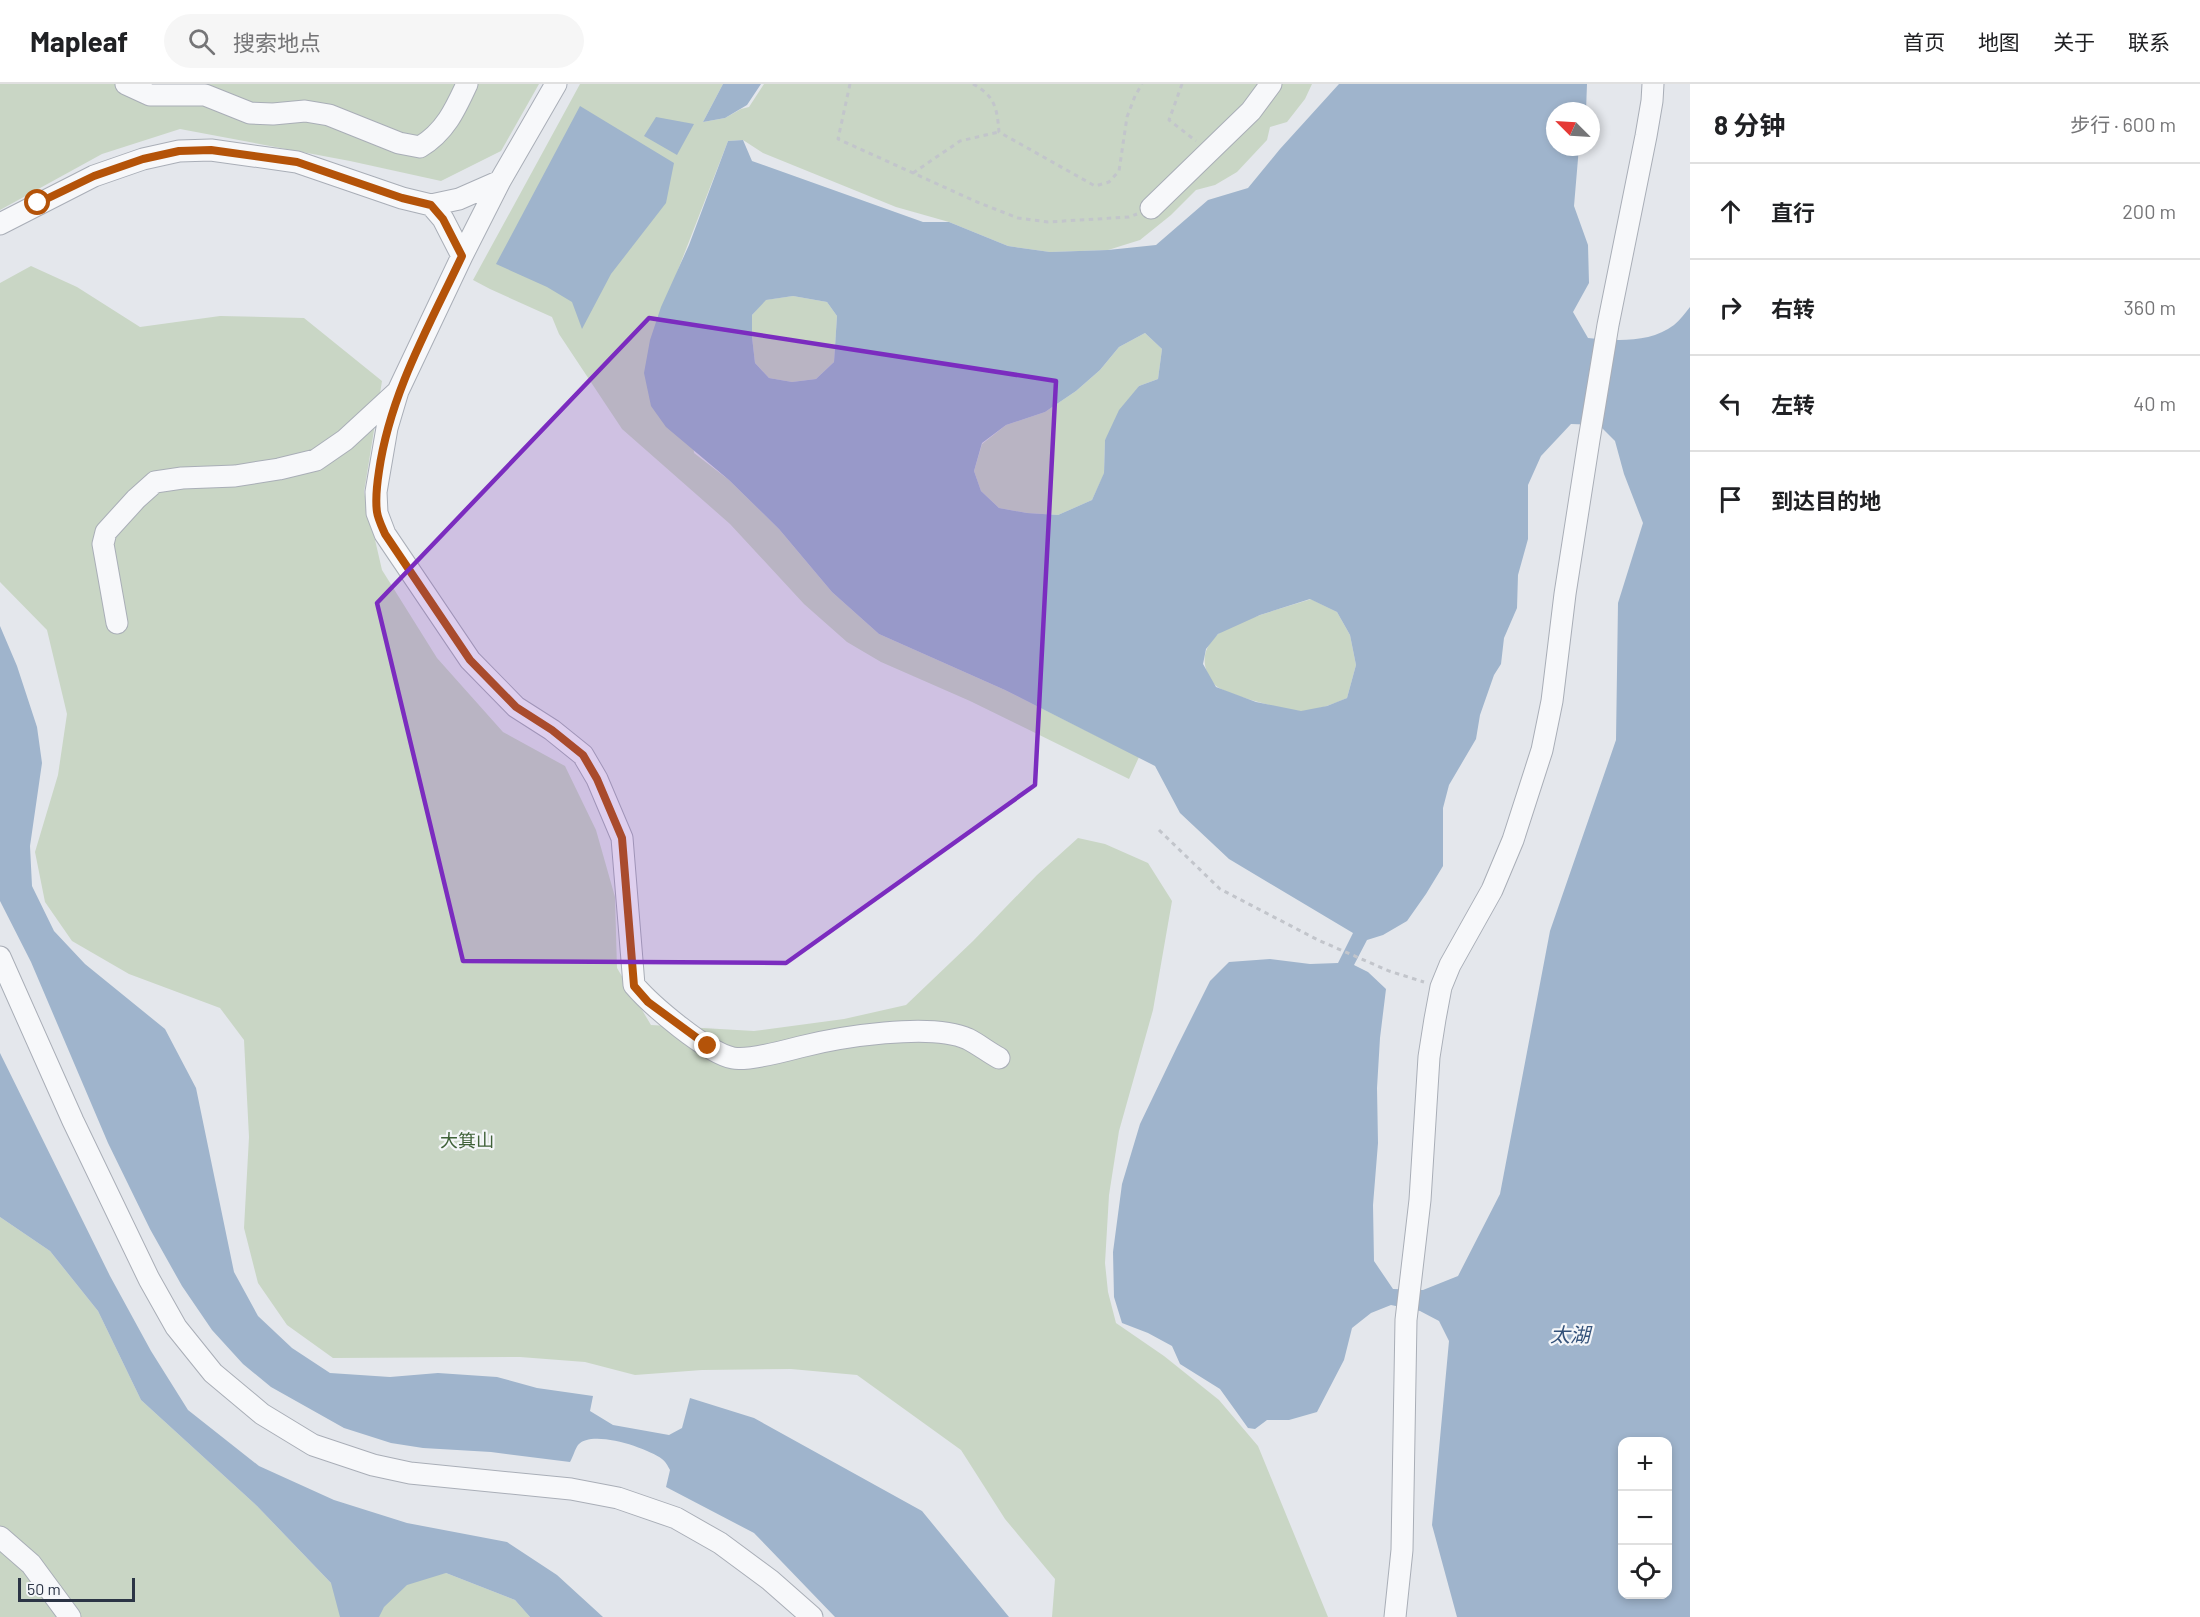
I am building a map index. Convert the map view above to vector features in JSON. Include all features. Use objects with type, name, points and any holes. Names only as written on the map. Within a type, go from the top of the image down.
[{"type":"street","points":[[126,84],[150,95],[205,95],[250,113],[273,114],[305,111],[328,115],[399,142],[420,147],[436,138],[454,112],[467,84]]},
{"type":"street","points":[[556,84],[500,181],[398,391],[387,428],[376,492],[377,513],[385,534],[470,660],[516,707],[552,730],[583,755],[592,771],[622,838],[634,986],[648,1002],[708,1046],[733,1058],[772,1054],[822,1041],[907,1030],[939,1032],[966,1038],[999,1058]]},
{"type":"street","points":[[1151,208],[1251,111],[1271,84]]},
{"type":"street","points":[[1395,1617],[1401,1550],[1406,1320],[1420,1200],[1429,1057],[1441,987],[1468,930],[1492,890],[1513,840],[1542,750],[1552,701],[1565,594],[1608,325],[1646,136],[1653,84]]},
{"type":"street","points":[[0,224],[94,176],[143,159],[179,151],[211,150],[297,162],[402,198],[431,205],[459,199],[500,181]]},
{"type":"street","points":[[431,205],[443,219],[462,256]]},
{"type":"street","points":[[117,623],[103,544],[106,532],[155,482],[182,478],[235,476],[316,460],[345,440],[398,391]]},
{"type":"street","points":[[0,957],[73,1121],[149,1279],[176,1327],[213,1373],[262,1414],[313,1445],[374,1465],[410,1473],[571,1489],[618,1498],[675,1518],[720,1543],[770,1580],[812,1617]]},
{"type":"street","points":[[1,1541],[31,1564],[70,1617]]},
{"type":"path","points":[[850,84],[838,139],[977,202],[1018,218],[1048,222],[1129,218],[1151,208]]},
{"type":"path","points":[[972,84],[982,89],[993,100],[998,112],[999,132]]},
{"type":"path","points":[[913,174],[960,141],[999,132],[1095,186],[1109,182],[1119,171],[1128,117],[1142,84]]},
{"type":"path","points":[[1182,84],[1169,120],[1209,151]]},
{"type":"path","points":[[1159,830],[1220,889],[1264,914],[1389,971],[1441,987]]},
{"type":"highlighted area","points":[[649,318],[1056,381],[1035,785],[786,963],[463,961],[377,603]]},
{"type":"green space","points":[[0,84],[539,84],[501,151],[441,181],[350,161],[180,129],[102,154],[0,210]]},
{"type":"green space","points":[[580,84],[723,84],[703,122],[725,118],[749,107],[764,84],[1312,84],[1305,99],[1287,122],[1270,127],[1267,140],[1237,172],[1215,185],[1196,190],[1171,215],[1140,240],[1108,250],[1050,252],[1008,246],[949,222],[896,207],[763,153],[743,140],[728,141],[676,275],[694,453],[729,480],[779,529],[832,592],[879,634],[1005,690],[1139,757],[1129,779],[970,701],[881,662],[847,642],[804,604],[730,524],[622,429],[559,334],[552,317],[473,280]]},
{"type":"green space","name":"大箕山","points":[[31,266],[77,287],[140,327],[220,316],[304,318],[382,381],[364,492],[382,570],[437,658],[503,732],[565,766],[596,830],[615,897],[617,968],[651,1025],[754,1031],[844,1019],[906,1005],[1037,875],[1078,838],[1105,844],[1148,863],[1172,901],[1153,1010],[1119,1131],[1109,1195],[1105,1263],[1108,1292],[1116,1323],[1164,1356],[1219,1400],[1258,1446],[1328,1617],[1052,1617],[1055,1579],[1005,1519],[961,1450],[857,1375],[791,1369],[702,1370],[635,1375],[585,1362],[520,1357],[333,1358],[287,1325],[258,1283],[244,1228],[249,1137],[244,1040],[220,1008],[129,974],[72,941],[45,902],[35,852],[58,775],[67,714],[47,630],[0,582],[0,283]]},
{"type":"green space","points":[[793,296],[827,302],[837,316],[834,362],[816,379],[792,382],[769,378],[755,363],[752,315],[765,300]]},
{"type":"green space","points":[[1145,333],[1162,349],[1158,379],[1139,386],[1105,440],[1104,474],[1092,500],[1058,515],[999,508],[981,491],[974,471],[982,444],[1006,425],[1045,412],[1076,391],[1100,370],[1119,347]]},
{"type":"green space","points":[[1311,599],[1337,612],[1350,635],[1356,665],[1347,698],[1320,708],[1296,711],[1243,697],[1215,685],[1205,666],[1205,654],[1216,636],[1234,625]]},
{"type":"green space","points":[[0,1217],[50,1251],[98,1311],[141,1400],[257,1506],[331,1583],[446,1573],[515,1600],[530,1617],[0,1617]]},
{"type":"water","points":[[723,84],[761,84],[747,105],[725,118],[703,122]]},
{"type":"water","name":"太湖","points":[[1339,84],[1587,84],[1586,102],[1546,102],[1546,156],[1578,156],[1574,206],[1588,245],[1589,283],[1573,312],[1588,338],[1622,340],[1644,338],[1665,331],[1676,323],[1690,307],[1690,1617],[1457,1617],[1432,1525],[1449,1341],[1439,1321],[1420,1311],[1391,1305],[1371,1313],[1352,1328],[1344,1360],[1317,1412],[1289,1420],[1267,1420],[1255,1429],[1248,1428],[1220,1389],[1180,1364],[1172,1346],[1122,1323],[1114,1297],[1113,1252],[1122,1184],[1140,1124],[1210,981],[1229,962],[1270,959],[1310,964],[1338,963],[1353,933],[1229,859],[1180,813],[1155,766],[1005,690],[879,634],[832,592],[779,529],[729,480],[666,427],[651,406],[644,373],[650,340],[661,307],[689,245],[728,141],[743,140],[752,161],[923,222],[949,222],[1008,246],[1050,252],[1108,250],[1156,245],[1208,200],[1248,188]],"holes":[[[793,296],[827,302],[837,316],[834,362],[816,379],[792,382],[769,378],[755,363],[752,315],[766,300]],[[1145,333],[1162,349],[1158,379],[1139,386],[1119,410],[1105,440],[1104,473],[1092,500],[1058,515],[999,508],[981,491],[974,471],[982,443],[1006,425],[1045,412],[1076,391],[1100,370],[1119,347]],[[1571,424],[1599,425],[1615,441],[1624,474],[1643,523],[1618,603],[1616,740],[1550,931],[1500,1194],[1458,1276],[1423,1290],[1393,1289],[1374,1261],[1373,1205],[1378,1143],[1377,1088],[1386,989],[1368,972],[1354,965],[1367,940],[1383,935],[1407,921],[1443,866],[1443,808],[1449,785],[1476,739],[1480,715],[1494,675],[1501,664],[1504,638],[1517,608],[1518,575],[1528,539],[1528,485],[1541,456]],[[1310,599],[1337,612],[1350,635],[1356,665],[1347,698],[1327,706],[1301,711],[1256,702],[1216,687],[1203,664],[1206,649],[1218,634],[1260,615]]]},
{"type":"water","points":[[580,106],[674,163],[666,203],[611,274],[582,329],[572,302],[547,287],[496,264]]},
{"type":"water","points":[[656,117],[694,124],[677,155],[644,136]]},
{"type":"water","points":[[0,626],[17,666],[37,727],[42,763],[30,846],[32,886],[54,931],[85,964],[165,1029],[196,1088],[234,1272],[258,1316],[292,1348],[330,1373],[390,1377],[438,1373],[497,1377],[537,1388],[593,1396],[590,1411],[613,1425],[669,1435],[682,1428],[690,1398],[754,1418],[922,1511],[1009,1617],[835,1617],[754,1533],[666,1487],[670,1470],[662,1459],[645,1450],[607,1439],[595,1439],[578,1445],[570,1462],[391,1443],[344,1428],[271,1387],[243,1364],[212,1330],[182,1286],[150,1229],[108,1143],[31,962],[0,901]]},
{"type":"water","points":[[0,1053],[110,1276],[151,1351],[188,1410],[259,1466],[334,1500],[407,1523],[507,1542],[557,1575],[603,1617],[530,1617],[515,1600],[446,1573],[407,1585],[384,1607],[379,1617],[340,1617],[331,1583],[257,1506],[141,1400],[98,1311],[50,1251],[0,1217]]},
{"type":"route","points":[[38,203],[94,176],[143,159],[179,151],[211,150],[297,162],[402,198],[431,205],[443,219],[462,256],[398,391],[387,428],[381,460],[376,492],[377,513],[385,534],[470,660],[516,707],[552,730],[583,755],[597,779],[622,838],[634,986],[648,1002],[708,1046]]}]
